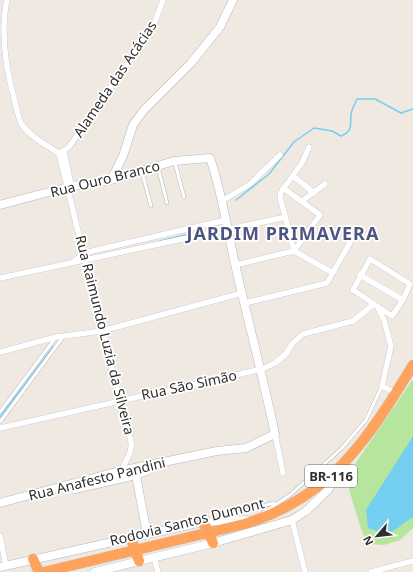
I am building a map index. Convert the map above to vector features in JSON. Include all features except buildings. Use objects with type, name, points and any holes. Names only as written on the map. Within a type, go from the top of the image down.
[{"type":"highway","name":"Rodovia Santos Dumont","points":[[44,572],[137,549],[211,538],[277,512],[308,495],[345,464],[354,453],[396,393],[413,365]]},
{"type":"highway","points":[[202,522],[211,538]]},
{"type":"highway","points":[[131,538],[137,549],[140,561]]},
{"type":"highway","points":[[33,559],[39,572]]},
{"type":"street","points":[[7,0],[3,14],[3,39],[11,87],[21,123],[39,141],[61,153]]},
{"type":"street","name":"Alameda das Acácias","points":[[61,153],[79,132],[153,27],[162,0]]},
{"type":"street","points":[[111,180],[123,156],[133,125],[144,110],[191,63],[220,27],[233,0]]},
{"type":"street","points":[[294,252],[280,197],[284,188],[294,176],[309,147]]},
{"type":"street","name":"Rua Raimundo Luzia da Silveira","points":[[61,153],[102,331],[132,449],[130,458],[120,472]]},
{"type":"street","points":[[280,155],[250,184],[222,201],[235,265],[262,369],[284,473]]},
{"type":"street","name":"Rua Ouro Branco","points":[[0,205],[69,187],[111,180],[142,172],[174,161],[210,158],[222,201]]},
{"type":"street","points":[[294,176],[314,193]]},
{"type":"street","points":[[302,201],[324,184]]},
{"type":"street","points":[[284,188],[320,215],[294,252]]},
{"type":"street","points":[[74,261],[85,253],[227,225],[286,217]]},
{"type":"street","points":[[0,278],[74,261],[86,261],[227,225]]},
{"type":"street","points":[[245,303],[327,283],[356,232]]},
{"type":"street","points":[[235,265],[294,252],[333,273]]},
{"type":"street","points":[[370,259],[410,284],[403,300],[392,316],[353,290],[360,275],[370,259]]},
{"type":"street","points":[[360,275],[403,300]]},
{"type":"street","points":[[0,352],[64,336],[102,331],[242,293]]},
{"type":"street","points":[[375,305],[384,320],[391,346],[382,386],[396,393]]},
{"type":"street","name":"Rua São Simão","points":[[0,428],[262,369],[275,363],[286,354],[292,344],[303,334],[353,321],[375,305]]},
{"type":"street","name":"Rua Anafesto Pandini","points":[[0,503],[120,472],[217,451],[246,448],[275,434]]},
{"type":"street","name":"Rua Anafesto Pandini","points":[[21,497],[62,492],[136,475],[174,460]]},
{"type":"street","points":[[95,572],[154,558],[211,538],[292,520],[306,511],[328,490],[345,464]]},
{"type":"street","points":[[136,475],[147,534]]},
{"type":"street","points":[[292,520],[305,572]]},
{"type":"street","points":[[0,536],[3,567],[202,522],[254,521]]},
{"type":"street","points":[[154,558],[158,572]]},
{"type":"street","points":[[371,572],[413,561]]},
{"type":"lane","points":[[174,161],[184,197]]},
{"type":"lane","points":[[158,167],[167,203]]},
{"type":"lane","points":[[142,172],[151,206]]},
{"type":"lane","points":[[0,422],[64,336]]},
{"type":"lane","points":[[0,412],[56,338]]},
{"type":"lane","points":[[254,521],[263,512],[290,495],[342,448],[366,420],[382,386]]},
{"type":"lane","points":[[342,448],[354,453]]},
{"type":"lane","points":[[202,522],[277,502]]},
{"type":"green space","points":[[413,379],[413,528],[400,540],[384,545],[370,544],[365,539],[360,526],[349,489],[349,473]]},
{"type":"water","points":[[413,436],[413,517],[397,529],[389,532],[377,531],[368,528],[366,510]]},
{"type":"waterway","points":[[236,200],[269,174],[294,142],[314,128],[332,131],[341,136],[345,134],[350,128],[352,111],[357,99],[375,99],[401,113],[413,109]]},
{"type":"waterway","points":[[160,241],[189,234]]},
{"type":"waterway","points":[[0,417],[53,347]]},
{"type":"district","name":"JARDIM PRIMAVERA","points":[[283,234]]}]
